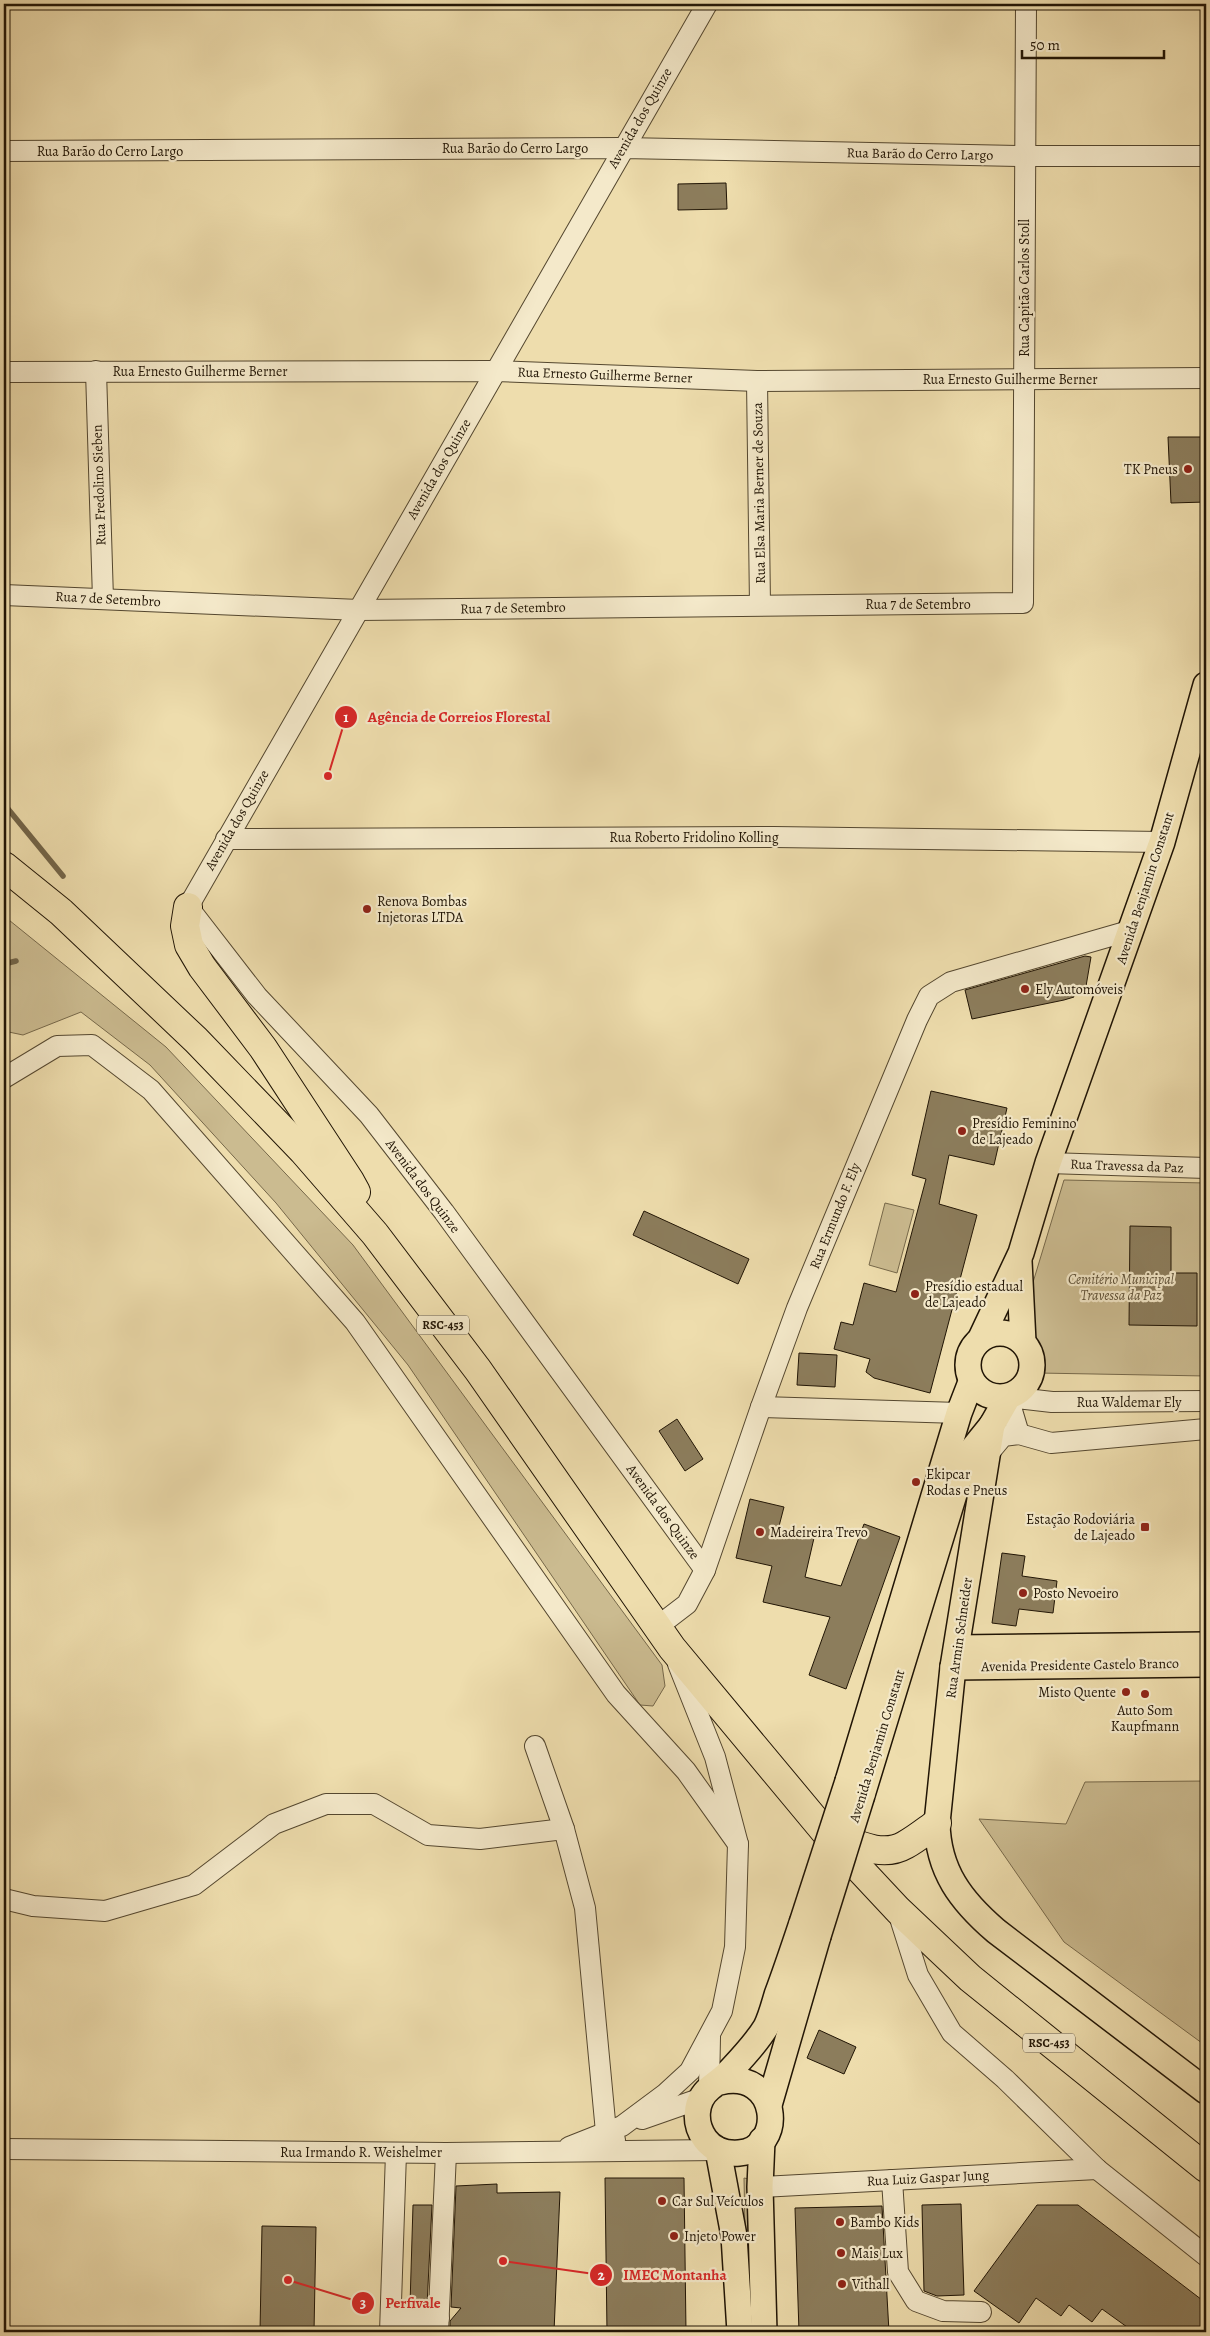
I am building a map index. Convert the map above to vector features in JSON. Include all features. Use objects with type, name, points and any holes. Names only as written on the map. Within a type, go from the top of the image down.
[{"type":"highway","name":"RSC-453","points":[[4,866],[61,912],[196,1040],[303,1151],[376,1234],[478,1370],[664,1638],[826,1833],[898,1910],[970,1978],[1206,2168]]},
{"type":"highway","points":[[188,907],[185,926],[188,945],[202,967],[263,1048],[350,1180],[376,1234]]},
{"type":"highway","points":[[826,1833],[877,1851],[904,1846],[937,1823]]},
{"type":"main road","name":"Avenida Benjamin Constant","points":[[982,1338],[1019,1258],[1048,1163],[1132,930],[1200,725],[1206,685]]},
{"type":"main road","name":"Avenida Benjamin Constant","points":[[1019,1258],[1023,1342]]},
{"type":"main road","points":[[998,1332],[1016,1336],[1023,1342],[1030,1353],[1032,1367],[1029,1380],[1020,1390],[1008,1397],[991,1397],[984,1394],[971,1382],[967,1370],[968,1358],[973,1346],[982,1338],[998,1332]]},
{"type":"main road","name":"Avenida Benjamin Constant","points":[[855,1788],[959,1413],[971,1382]]},
{"type":"main road","name":"Avenida Benjamin Constant","points":[[769,2105],[810,1929],[855,1788],[959,1478],[971,1451],[992,1425],[1008,1397]]},
{"type":"main road","name":"Rua Armin Schneider","points":[[992,1425],[955,1657],[937,1823],[938,1838],[947,1874],[973,1911],[1089,2003],[1206,2091]]},
{"type":"main road","name":"Avenida Presidente Castelo Branco","points":[[955,1657],[1206,1645]]},
{"type":"main road","name":"Avenida Presidente Castelo Branco","points":[[955,1657],[1206,1664]]},
{"type":"main road","name":"Avenida Benjamin Constant","points":[[710,2089],[748,2052],[766,2026],[810,1929]]},
{"type":"main road","points":[[731,2079],[744,2080],[755,2085],[764,2094],[769,2105],[771,2117],[768,2129],[762,2140],[753,2148],[742,2152],[730,2153],[718,2150],[708,2143],[701,2133],[697,2122],[697,2109],[710,2089],[731,2079]]},
{"type":"main road","points":[[762,2140],[760,2187],[764,2332]]},
{"type":"main road","points":[[718,2150],[734,2236],[740,2332]]},
{"type":"main road","points":[[734,2236],[761,2233]]},
{"type":"street","name":"Avenida dos Quinze","points":[[705,1570],[444,1212],[375,1122],[257,996],[188,907],[706,4]]},
{"type":"street","name":"Rua Capitão Carlos Stoll","points":[[1023,603],[1025,378],[1023,156],[1026,4]]},
{"type":"street","name":"Rua Barão do Cerro Largo","points":[[4,151],[623,148],[1023,156],[1206,156]]},
{"type":"street","name":"Rua Fredolino Sieben","points":[[96,371],[103,599]]},
{"type":"street","name":"Rua Ernesto Guilherme Berner","points":[[4,372],[495,371],[758,381],[1206,378]]},
{"type":"street","name":"Rua Elsa Maria Berner de Souza","points":[[758,381],[760,605]]},
{"type":"street","name":"Rua 7 de Setembro","points":[[4,595],[360,610],[1023,603]]},
{"type":"street","name":"Rua Roberto Fridolino Kolling","points":[[226,840],[774,837],[1162,842]]},
{"type":"street","name":"Rua Ermundo F. Ely","points":[[664,1638],[687,1604],[705,1570],[797,1308],[916,1020],[929,996],[951,982],[1132,930]]},
{"type":"street","points":[[4,1078],[57,1046],[92,1045],[151,1090],[355,1322],[616,1694],[686,1771],[738,1844]]},
{"type":"street","name":"Rua Travessa da Paz","points":[[1048,1163],[1206,1168]]},
{"type":"street","points":[[1008,1397],[1019,1434]]},
{"type":"street","name":"Rua Waldemar Ely","points":[[1008,1397],[1052,1402],[1206,1401]]},
{"type":"street","points":[[761,1407],[959,1413]]},
{"type":"street","points":[[988,1454],[1003,1436],[1019,1434],[1051,1443],[1206,1429]]},
{"type":"street","points":[[614,2129],[665,2094],[690,2070],[722,2011],[735,1947],[738,1844],[715,1757],[664,1638]]},
{"type":"street","points":[[536,1746],[564,1829],[584,1908],[614,2129],[628,2151]]},
{"type":"street","points":[[4,1899],[33,1906],[105,1911],[194,1885],[274,1824],[326,1804],[374,1804],[428,1835],[480,1839],[564,1829]]},
{"type":"street","points":[[898,1910],[918,1975],[952,2033],[1005,2079],[1097,2169],[1206,2256]]},
{"type":"street","points":[[558,2151],[710,2089],[710,2035]]},
{"type":"street","name":"Rua Irmando R. Weishelmer","points":[[4,2149],[396,2153],[718,2150]]},
{"type":"street","points":[[396,2153],[391,2325],[438,2325],[446,2153]]},
{"type":"street","name":"Rua Luiz Gaspar Jung","points":[[760,2187],[1097,2169]]},
{"type":"street","points":[[892,2180],[898,2272],[916,2301],[944,2311],[982,2312]]},
{"type":"green space","points":[[4,916],[166,1047],[353,1245],[662,1665],[665,1686],[653,1706],[640,1705],[408,1365],[276,1203],[150,1065],[81,1012],[23,1035],[4,1031]]},
{"type":"green space","name":"Cemitério Municipal Travessa da Paz","points":[[1064,1180],[1206,1183],[1206,1376],[1038,1373],[1031,1289]]},
{"type":"green space","points":[[885,1203],[914,1210],[897,1273],[869,1265]]},
{"type":"green space","points":[[1206,1781],[1206,2046],[1064,1942],[979,1819],[1066,1824],[1085,1782]]},
{"type":"green space","points":[[744,2178],[749,2179],[752,2231],[745,2231]]},
{"type":"building","points":[[726,183],[727,209],[678,210],[678,184]]},
{"type":"building","name":"TK Pneus","points":[[1168,437],[1206,437],[1206,502],[1171,503]]},
{"type":"building","name":"Ely Automóveis","points":[[1085,956],[1091,957],[1085,992],[1073,994],[1074,997],[1064,1000],[972,1019],[965,990]]},
{"type":"building","points":[[931,1091],[1007,1108],[994,1165],[949,1155],[939,1204],[977,1215],[930,1393],[874,1378],[866,1372],[870,1359],[834,1349],[841,1322],[853,1325],[864,1283],[896,1292],[926,1179],[912,1175]]},
{"type":"building","points":[[644,1211],[749,1259],[738,1284],[633,1235]]},
{"type":"building","points":[[1130,1226],[1171,1227],[1171,1273],[1197,1273],[1197,1326],[1129,1325]]},
{"type":"building","points":[[799,1353],[837,1355],[835,1387],[797,1385]]},
{"type":"building","points":[[677,1419],[703,1459],[685,1471],[659,1431]]},
{"type":"building","points":[[750,1499],[784,1507],[778,1530],[814,1538],[805,1577],[841,1586],[864,1524],[900,1537],[846,1689],[809,1675],[830,1617],[763,1602],[772,1566],[736,1558]]},
{"type":"building","points":[[1002,1553],[1025,1556],[1022,1576],[1057,1581],[1053,1613],[1019,1609],[1016,1626],[992,1623]]},
{"type":"building","points":[[819,2030],[856,2047],[844,2074],[807,2058]]},
{"type":"building","points":[[605,2178],[684,2178],[686,2332],[607,2332]]},
{"type":"building","points":[[497,2184],[497,2193],[560,2192],[554,2332],[450,2332],[450,2321],[461,2308],[451,2307],[456,2186]]},
{"type":"building","points":[[961,2204],[964,2295],[937,2296],[924,2291],[922,2205]]},
{"type":"building","points":[[413,2205],[432,2205],[427,2306],[410,2305]]},
{"type":"building","points":[[1037,2205],[1078,2205],[1206,2303],[1206,2332],[1134,2332],[1102,2309],[1092,2322],[1069,2305],[1061,2316],[1036,2298],[1019,2323],[974,2291]]},
{"type":"building","points":[[882,2206],[889,2332],[799,2332],[795,2208]]},
{"type":"building","points":[[262,2226],[316,2227],[314,2332],[260,2332]]},
{"type":"waterway","points":[[4,804],[63,876]]},
{"type":"waterway","points":[[4,964],[16,961]]},
{"type":"place","name":"TK Pneus","points":[[1188,469]]},
{"type":"place","name":"Agência de Correios Florestal","points":[[328,776]]},
{"type":"place","name":"Renova Bombas Injetoras LTDA","points":[[367,909]]},
{"type":"place","name":"Ely Automóveis","points":[[1025,989]]},
{"type":"place","name":"Presídio Feminino de Lajeado","points":[[962,1131]]},
{"type":"place","name":"Presídio estadual de Lajeado","points":[[915,1294]]},
{"type":"place","name":"Ekipcar Rodas e Pneus","points":[[916,1482]]},
{"type":"place","name":"Estação Rodoviária de Lajeado","points":[[1145,1527]]},
{"type":"place","name":"Madeireira Trevo","points":[[760,1532]]},
{"type":"place","name":"Posto Nevoeiro","points":[[1023,1593]]},
{"type":"place","name":"Misto Quente","points":[[1126,1692]]},
{"type":"place","name":"Auto Som Kaupfmann","points":[[1145,1694]]},
{"type":"place","name":"Car Sul Veículos","points":[[662,2201]]},
{"type":"place","name":"Bambo Kids","points":[[840,2222]]},
{"type":"place","name":"Injeto Power","points":[[674,2236]]},
{"type":"place","name":"Mais Lux","points":[[841,2253]]},
{"type":"place","name":"IMEC Montanha","points":[[503,2261]]},
{"type":"place","name":"Perfivale","points":[[288,2280]]},
{"type":"place","name":"Vithall","points":[[842,2284]]}]
